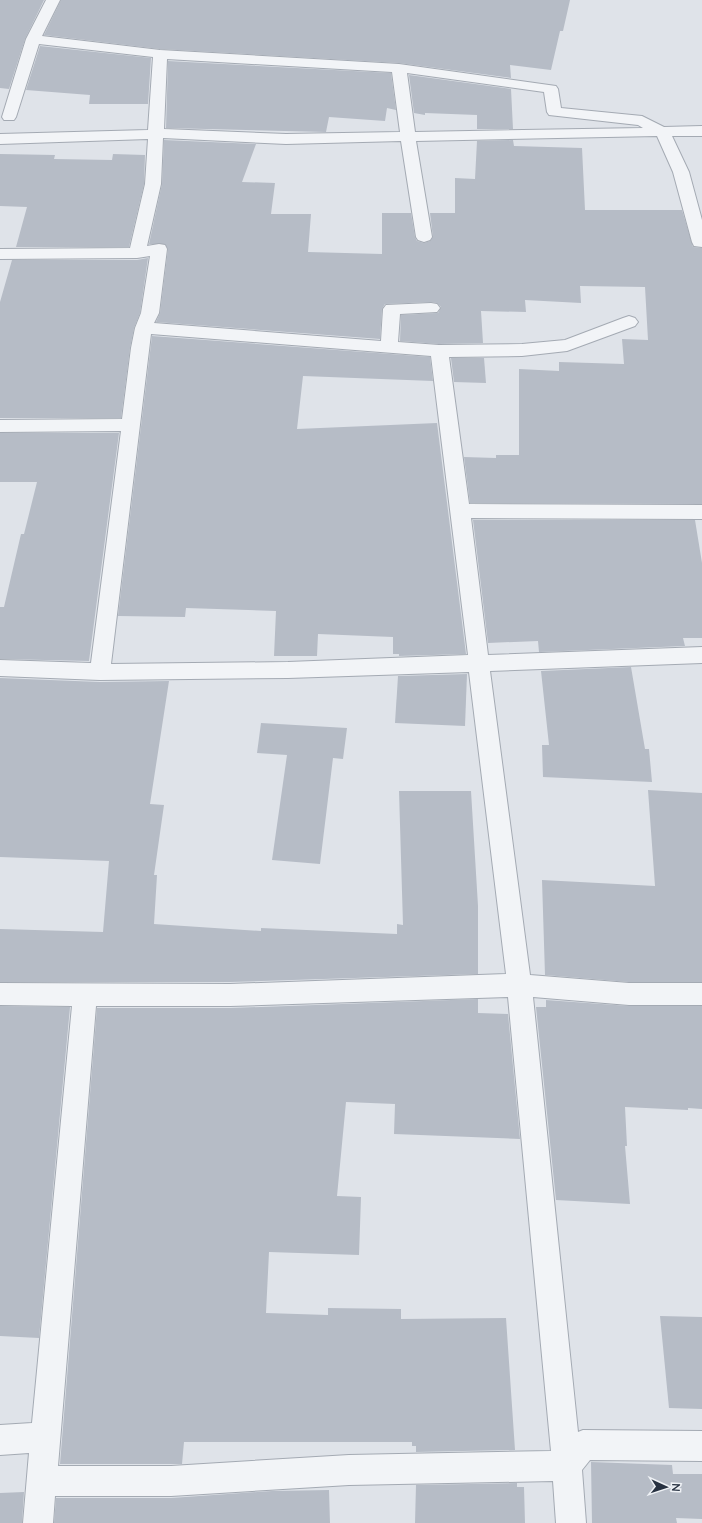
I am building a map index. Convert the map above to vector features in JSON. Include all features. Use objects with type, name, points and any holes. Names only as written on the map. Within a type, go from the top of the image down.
[{"type":"street","points":[[9,117],[34,39],[53,0]]},
{"type":"street","points":[[34,39],[160,54],[399,68],[551,89],[554,112],[642,121],[662,132],[681,172],[700,242],[702,242]]},
{"type":"street","points":[[137,253],[153,184],[160,54]]},
{"type":"street","points":[[399,68],[417,201],[424,237]]},
{"type":"street","points":[[0,139],[181,133],[286,138],[702,131]]},
{"type":"street","points":[[0,254],[137,253],[159,249],[150,313],[144,328],[140,348],[100,672]]},
{"type":"street","points":[[389,348],[392,310],[431,308]]},
{"type":"street","points":[[144,328],[439,351],[522,350],[567,345],[629,322]]},
{"type":"street","points":[[439,351],[519,985],[567,1466],[571,1523]]},
{"type":"street","points":[[0,426],[131,425]]},
{"type":"street","points":[[460,511],[702,512]]},
{"type":"street","points":[[0,668],[100,672],[288,670],[702,655]]},
{"type":"street","points":[[0,994],[230,995],[519,985],[629,994],[702,994]]},
{"type":"street","points":[[38,1523],[43,1481],[45,1437],[85,995]]},
{"type":"street","points":[[0,1440],[45,1437]]},
{"type":"street","points":[[567,1466],[583,1445],[702,1446]]},
{"type":"street","points":[[43,1481],[171,1481],[349,1470],[567,1466]]},
{"type":"building","points":[[0,0],[44,0],[25,39],[9,89],[0,88]]},
{"type":"building","points":[[61,0],[570,0],[563,31],[560,31],[551,70],[510,65],[511,78],[399,63],[160,49],[44,35]]},
{"type":"building","points":[[40,46],[151,58],[148,104],[89,104],[90,95],[26,90]]},
{"type":"building","points":[[168,61],[391,73],[396,110],[387,108],[385,121],[329,117],[326,132],[166,128]]},
{"type":"building","points":[[409,75],[511,89],[513,129],[477,129],[477,115],[425,113],[425,115],[414,113]]},
{"type":"building","points":[[164,140],[256,144],[242,182],[275,183],[271,214],[311,214],[308,252],[382,254],[382,213],[411,213],[417,241],[424,243],[430,241],[433,237],[430,213],[455,213],[455,178],[475,179],[477,141],[513,140],[514,146],[582,148],[585,210],[682,210],[693,247],[702,248],[702,504],[470,503],[464,457],[496,458],[496,455],[519,455],[519,369],[559,371],[559,362],[624,364],[622,339],[648,340],[645,287],[580,286],[581,303],[525,300],[526,312],[481,311],[483,343],[439,344],[400,341],[401,315],[438,313],[441,307],[437,303],[431,302],[385,304],[382,309],[380,339],[156,322],[160,313],[168,249],[165,244],[149,244],[162,184]]},
{"type":"building","points":[[0,154],[55,155],[54,159],[112,160],[113,154],[145,155],[144,184],[129,247],[16,247],[27,207],[0,206]]},
{"type":"building","points":[[148,258],[140,313],[134,328],[130,348],[121,418],[0,418],[0,302],[12,260],[137,260]]},
{"type":"building","points":[[152,336],[430,357],[433,381],[303,376],[297,429],[437,423],[466,654],[399,656],[399,654],[393,654],[393,637],[318,634],[317,656],[274,656],[276,611],[186,608],[185,617],[118,616]]},
{"type":"building","points":[[451,358],[484,358],[486,383],[454,382]]},
{"type":"building","points":[[0,433],[119,433],[89,661],[0,659],[0,607],[4,607],[21,534],[24,534],[37,482],[0,482]]},
{"type":"building","points":[[473,520],[695,520],[702,563],[702,638],[683,638],[685,646],[539,652],[538,641],[488,643]]},
{"type":"building","points":[[631,667],[645,749],[649,749],[652,782],[543,777],[542,745],[549,745],[541,671]]},
{"type":"building","points":[[467,674],[465,726],[395,723],[398,676]]},
{"type":"building","points":[[0,678],[100,682],[169,681],[150,804],[164,805],[154,875],[157,875],[154,924],[261,931],[261,928],[397,934],[397,924],[403,925],[399,791],[471,791],[478,906],[478,974],[230,982],[0,982],[0,929],[103,932],[109,861],[0,857]]},
{"type":"building","points":[[261,723],[347,728],[343,759],[333,758],[320,864],[272,860],[287,755],[257,753]]},
{"type":"building","points":[[648,790],[702,793],[702,982],[629,982],[545,975],[542,880],[655,886]]},
{"type":"building","points":[[478,999],[478,1013],[508,1014],[520,1139],[394,1134],[395,1104],[346,1102],[337,1196],[361,1197],[359,1255],[269,1252],[266,1313],[328,1315],[328,1308],[401,1309],[401,1319],[506,1318],[515,1450],[416,1452],[416,1446],[412,1446],[412,1442],[184,1442],[182,1464],[60,1464],[97,1008],[230,1008]]},
{"type":"building","points":[[546,1000],[629,1006],[702,1006],[702,1109],[688,1108],[688,1110],[625,1107],[627,1146],[625,1146],[630,1204],[556,1200],[536,1007],[546,1007]]},
{"type":"building","points":[[0,1006],[70,1007],[39,1338],[0,1336]]},
{"type":"building","points":[[660,1316],[702,1317],[702,1409],[669,1408]]},
{"type":"building","points":[[591,1462],[672,1465],[673,1474],[702,1474],[702,1519],[676,1518],[677,1523],[592,1523]]},
{"type":"building","points":[[517,1483],[517,1487],[524,1487],[525,1523],[415,1523],[416,1485]]},
{"type":"building","points":[[329,1490],[330,1523],[54,1523],[56,1498],[171,1498],[272,1491]]},
{"type":"building","points":[[24,1492],[22,1523],[0,1523],[0,1493]]}]
